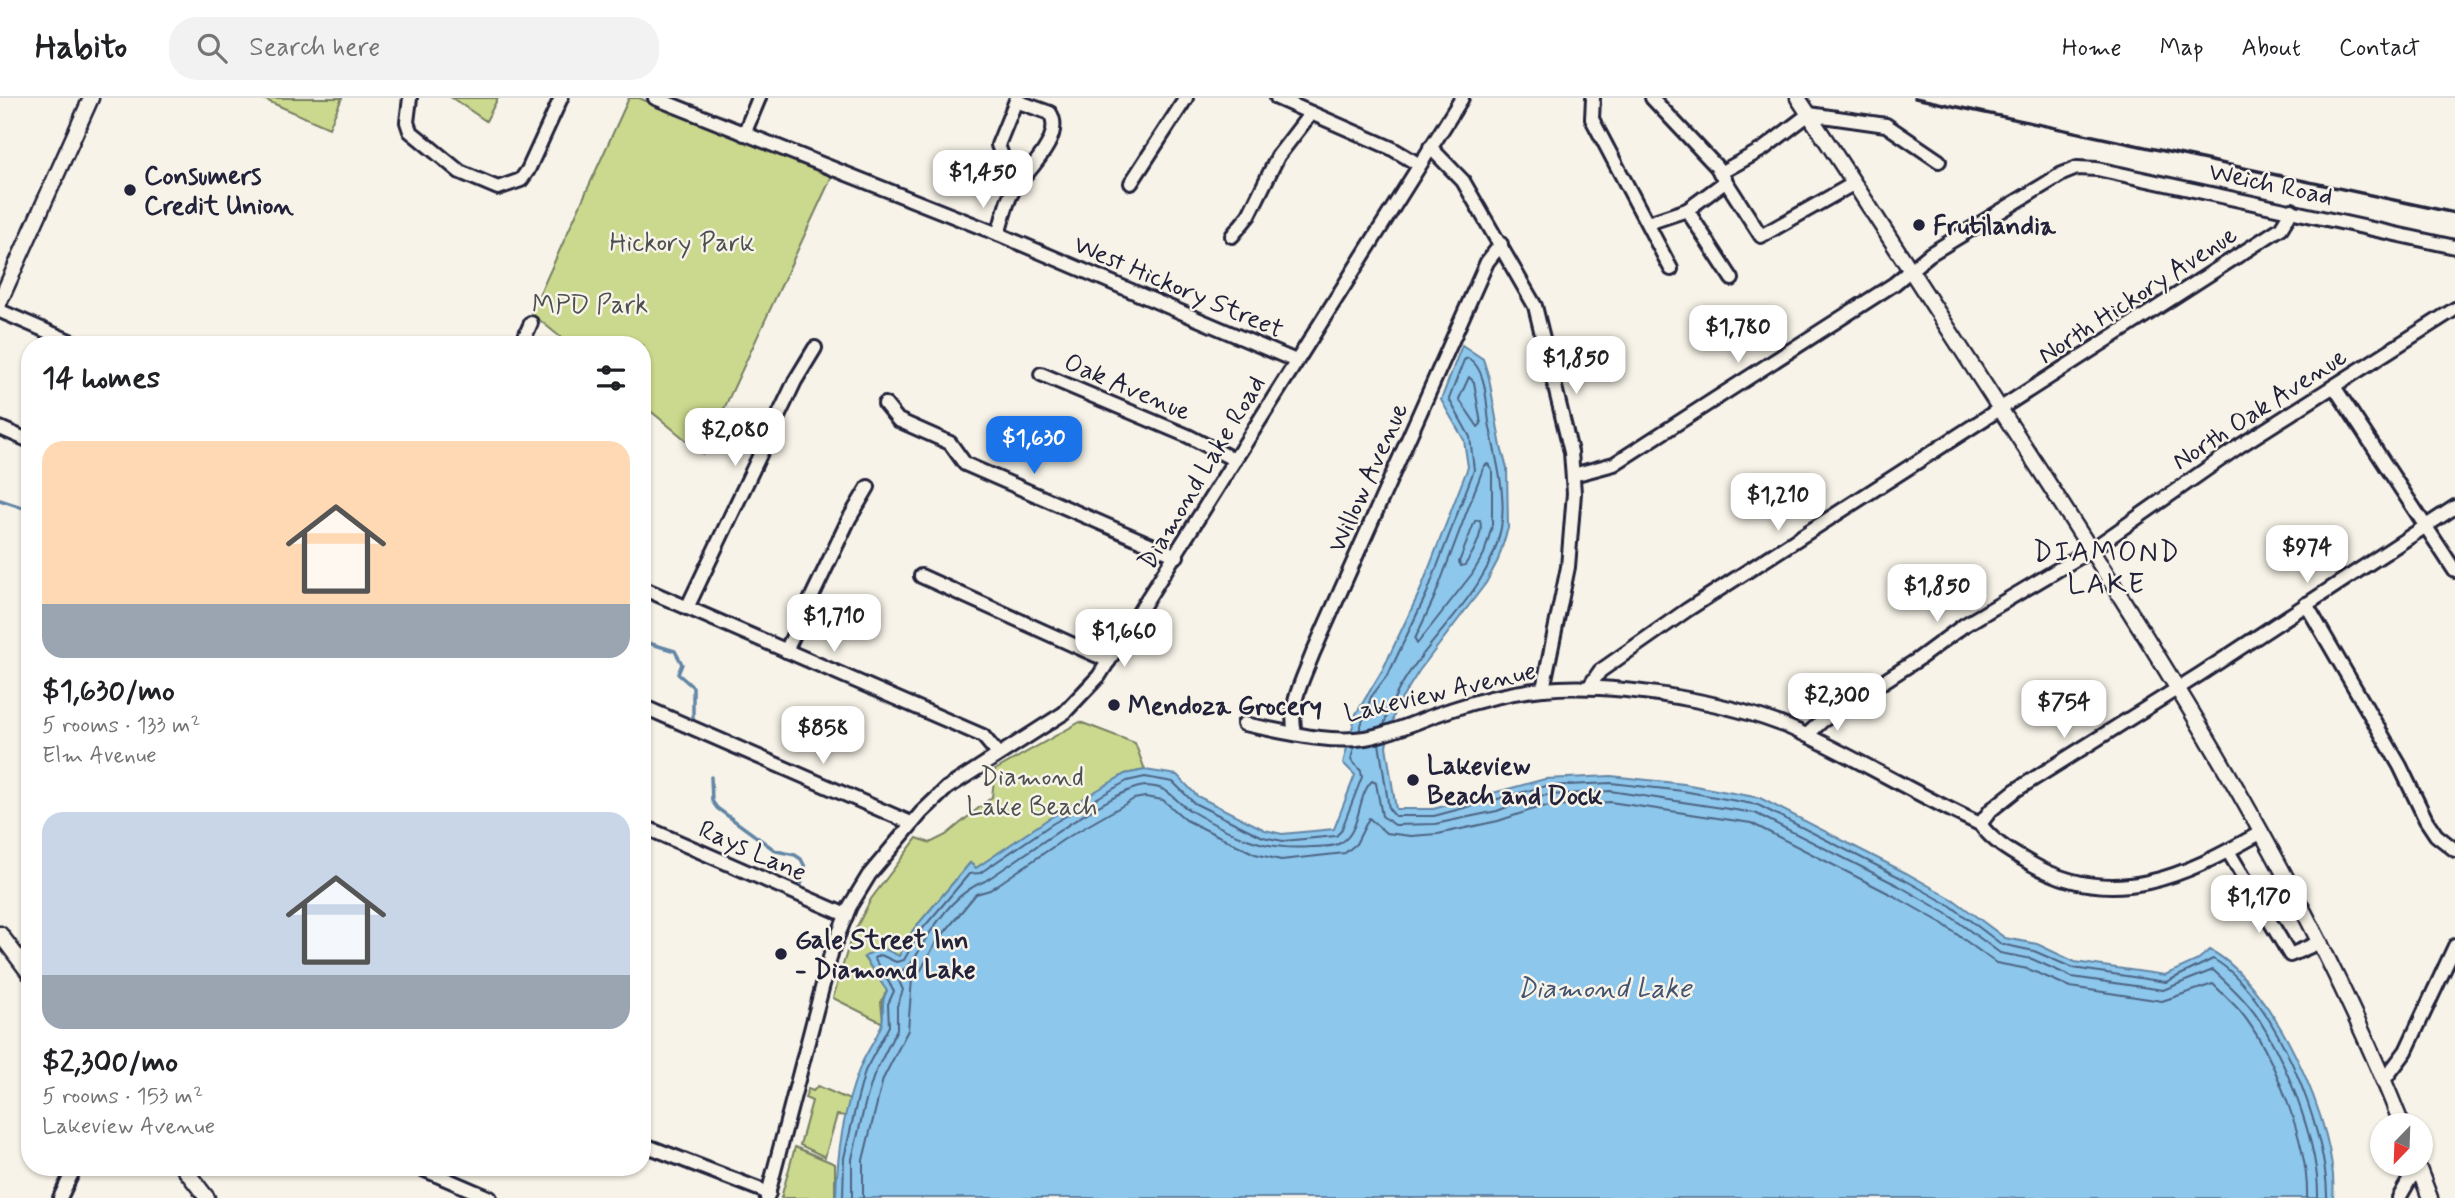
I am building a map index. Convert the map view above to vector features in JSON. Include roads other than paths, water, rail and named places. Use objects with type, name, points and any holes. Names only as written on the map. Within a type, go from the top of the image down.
[{"type":"main road","points":[[0,302],[91,98]]},
{"type":"main road","points":[[1798,98],[2091,550],[2176,689],[2260,833],[2318,943],[2397,1113]]},
{"type":"main road","points":[[0,934],[21,962]]},
{"type":"main road","points":[[190,1176],[207,1198]]},
{"type":"main road","points":[[2422,1176],[2430,1198]]},
{"type":"street","points":[[410,98],[407,122],[410,131],[460,172],[498,188],[521,180],[528,170],[561,98]]},
{"type":"street","name":"West Hickory Street","points":[[655,98],[998,234],[1296,361]]},
{"type":"street","points":[[744,134],[759,98]]},
{"type":"street","points":[[1130,183],[1186,98]]},
{"type":"street","points":[[1277,98],[1391,148],[1419,164]]},
{"type":"street","name":"Diamond Lake Road","points":[[768,1195],[832,950],[846,915],[869,875],[912,822],[947,789],[1068,709],[1109,661],[1462,98]]},
{"type":"street","points":[[1593,98],[1592,120],[1671,269]]},
{"type":"street","points":[[1653,98],[1723,178],[1761,236],[1853,184]]},
{"type":"street","points":[[998,234],[1014,188],[1038,164],[1054,127],[1050,113],[1017,99],[998,145],[1014,188]]},
{"type":"street","points":[[1232,236],[1249,215],[1278,156],[1311,113]]},
{"type":"street","points":[[1648,223],[1687,210],[1723,178],[1809,114],[1886,125],[1940,161]]},
{"type":"street","points":[[1430,147],[1463,181],[1535,306],[1557,387],[1573,475],[1568,567],[1543,689]]},
{"type":"street","name":"Weich Road","points":[[1910,272],[1930,254],[2062,174],[2077,169],[2097,169],[2455,247]]},
{"type":"street","points":[[1687,210],[1731,279]]},
{"type":"street","name":"North Hickory Avenue","points":[[1588,687],[1600,671],[1677,617],[2281,228],[2292,210]]},
{"type":"street","name":"Willow Avenue","points":[[1295,733],[1291,719],[1293,706],[1313,653],[1487,262],[1501,244]]},
{"type":"street","points":[[1573,475],[1614,464],[1910,272]]},
{"type":"street","name":"North Oak Avenue","points":[[2091,550],[2238,447],[2335,388],[2455,309]]},
{"type":"street","points":[[0,311],[58,336]]},
{"type":"street","points":[[525,336],[531,323]]},
{"type":"street","points":[[687,608],[795,381],[815,348]]},
{"type":"street","name":"Oak Avenue","points":[[1041,374],[1188,436],[1235,460]]},
{"type":"street","points":[[2335,388],[2455,571]]},
{"type":"street","points":[[885,404],[898,420],[950,443],[965,464],[1177,556]]},
{"type":"street","points":[[0,428],[21,437]]},
{"type":"street","points":[[786,651],[849,519],[868,487]]},
{"type":"street","points":[[1980,824],[1990,810],[2016,790],[2455,507]]},
{"type":"street","points":[[1807,735],[1822,721],[1917,660],[1962,626],[2091,550]]},
{"type":"street","points":[[921,576],[1109,661]]},
{"type":"street","points":[[651,592],[983,736],[998,754]]},
{"type":"street","points":[[2306,604],[2400,766],[2426,820],[2436,835],[2455,850]]},
{"type":"street","name":"Lakeview Avenue","points":[[1244,724],[1345,739],[1363,738],[1396,731],[1451,709],[1543,689],[1588,687],[1709,704],[1807,735],[1980,824],[1998,844],[2071,883],[2101,887],[2158,881],[2228,851],[2260,833]]},
{"type":"street","points":[[651,710],[912,822]]},
{"type":"street","name":"Rays Lane","points":[[651,830],[846,915]]},
{"type":"street","points":[[2228,851],[2290,955],[2318,943]]},
{"type":"street","points":[[2384,1080],[2406,1051],[2455,946]]},
{"type":"street","points":[[651,1148],[768,1195]]},
{"type":"street","points":[[60,1198],[71,1176]]},
{"type":"street","points":[[439,1176],[490,1198]]},
{"type":"street","points":[[2399,1198],[2411,1176]]},
{"type":"water","name":"Diamond Lake","points":[[1462,345],[1483,359],[1489,378],[1507,468],[1508,528],[1498,560],[1486,583],[1419,671],[1396,708],[1386,746],[1396,809],[1433,809],[1545,779],[1611,776],[1684,784],[1760,798],[1954,900],[2005,938],[2037,944],[2075,962],[2165,975],[2196,961],[2210,950],[2234,967],[2257,993],[2298,1060],[2326,1134],[2332,1169],[2333,1198],[836,1198],[839,1149],[845,1117],[861,1064],[881,1026],[883,1000],[887,991],[864,957],[881,947],[899,956],[913,930],[970,863],[976,868],[1048,819],[1125,774],[1145,770],[1177,775],[1197,796],[1265,830],[1282,834],[1334,829],[1355,775],[1343,763],[1356,714],[1383,669],[1420,591],[1468,467],[1464,440],[1441,400]]},
{"type":"waterway","points":[[0,500],[21,507]]},
{"type":"waterway","points":[[651,644],[675,651],[682,664],[678,674],[693,687],[693,720]]},
{"type":"waterway","points":[[711,777],[712,801],[717,808],[776,851],[801,859],[805,867],[801,885]]},
{"type":"railway","points":[[1915,98],[2455,213]]},
{"type":"place","name":"Consumers Credit Union","points":[[130,190]]},
{"type":"place","name":"Frutilandia","points":[[1919,225]]},
{"type":"place","name":"Mendoza Grocery","points":[[1114,705]]},
{"type":"place","name":"Lakeview Beach and Dock","points":[[1413,780]]},
{"type":"place","name":"Gale Street Inn - Diamond Lake","points":[[781,954]]},
{"type":"district","name":"DIAMOND LAKE","points":[[2107,567]]},
{"type":"park label","name":"Hickory Park","points":[[682,242]]},
{"type":"park label","name":"MPD Park","points":[[590,304]]},
{"type":"park label","name":"Diamond Lake Beach","points":[[1032,791]]}]
